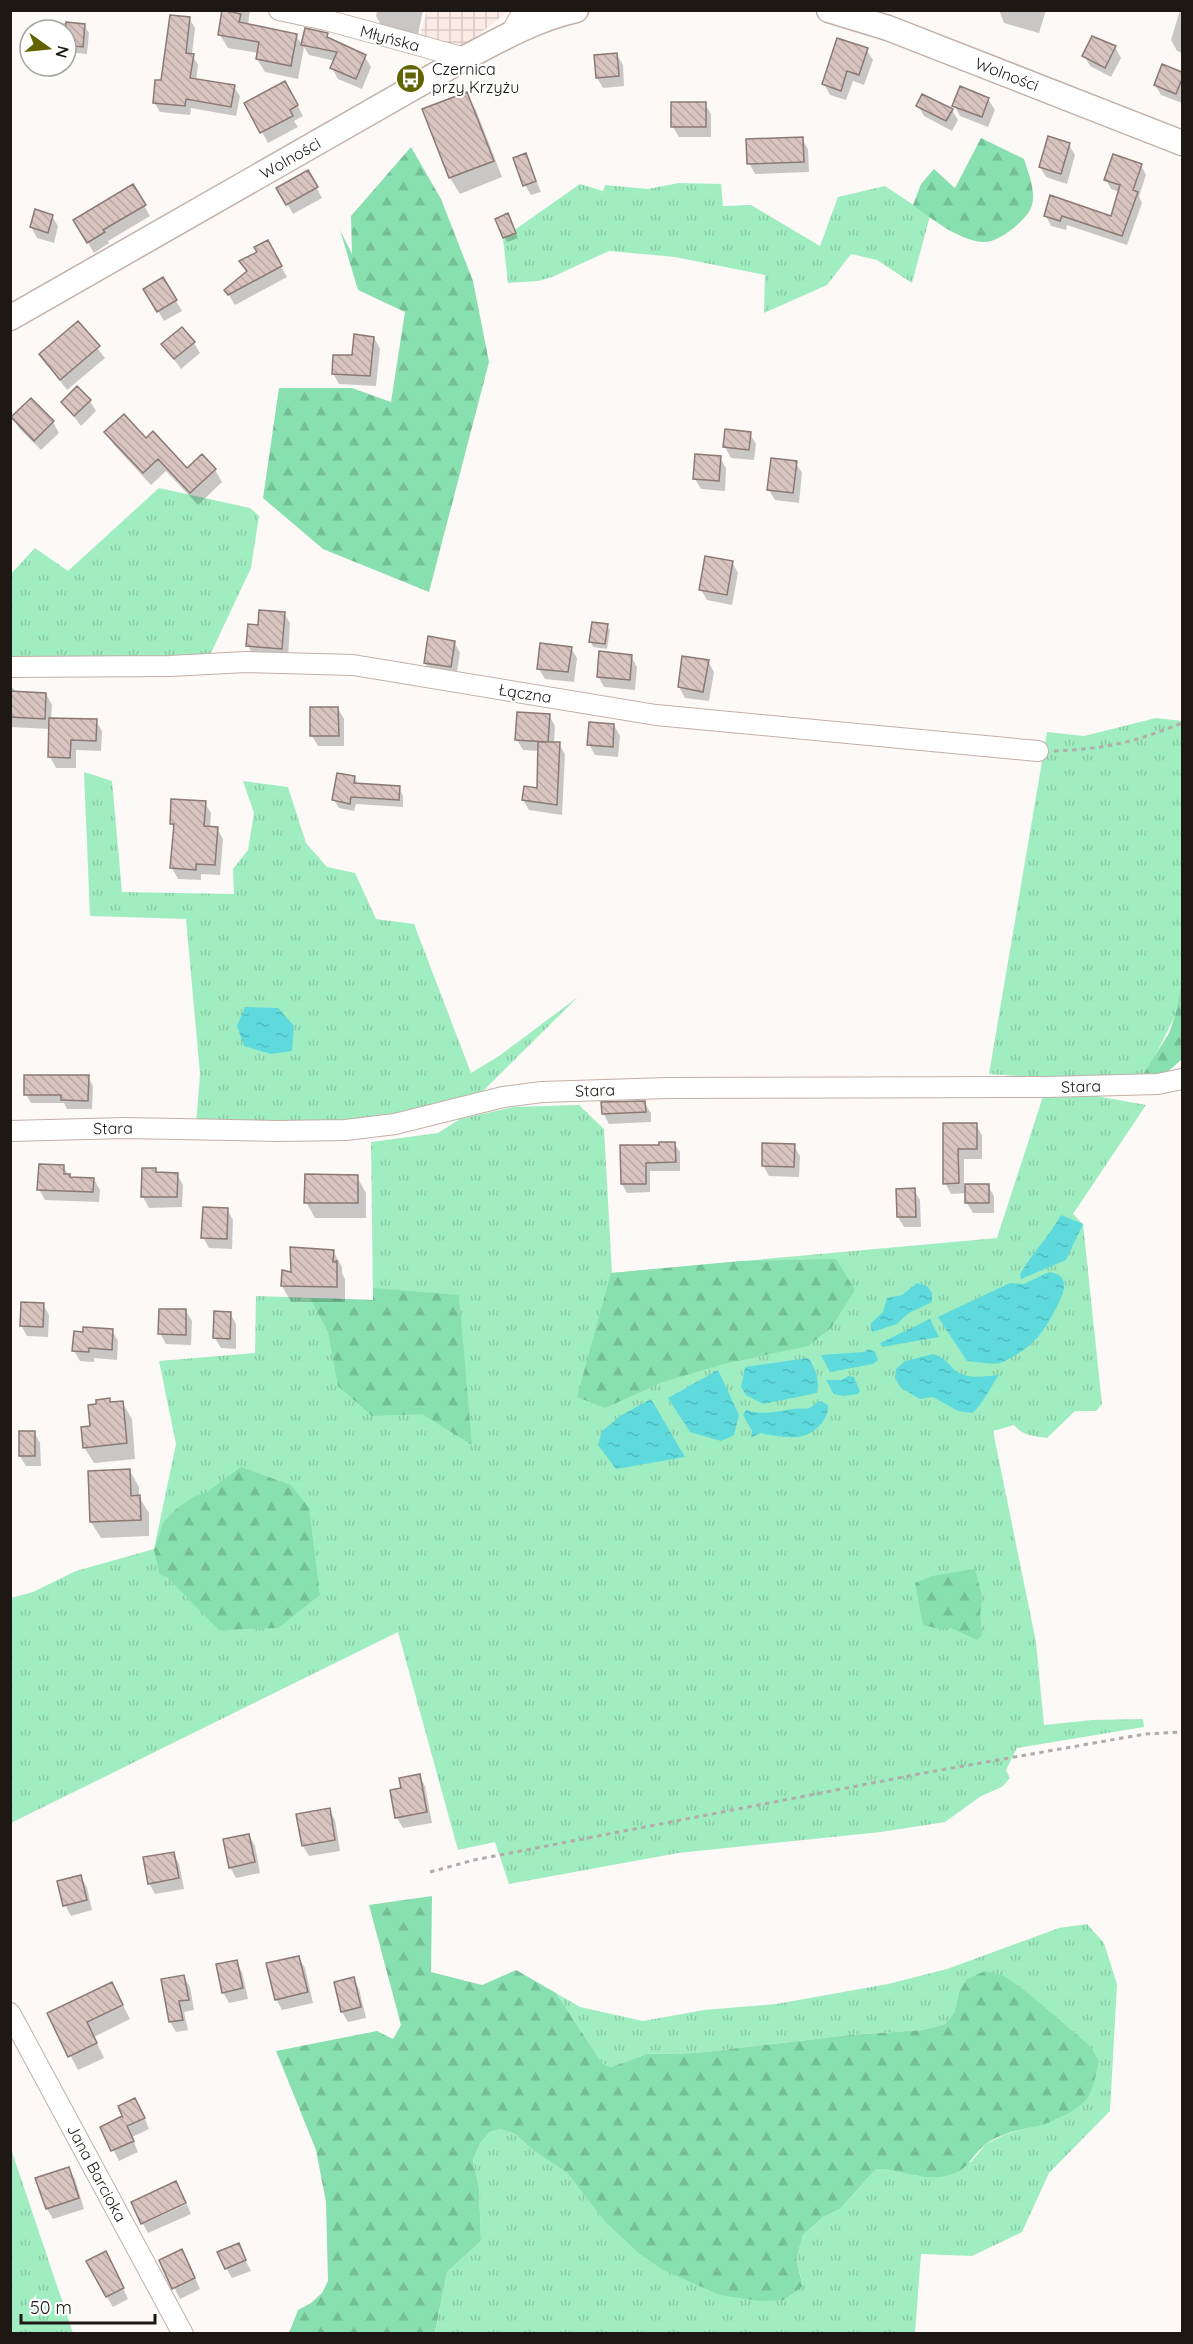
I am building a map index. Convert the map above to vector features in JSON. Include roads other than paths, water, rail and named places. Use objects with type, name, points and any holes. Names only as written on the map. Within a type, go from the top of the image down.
[{"type":"street","name":"Młyńska","points":[[279,10],[326,20],[465,58]]},
{"type":"street","points":[[510,34],[524,10]]},
{"type":"street","name":"Wolności","points":[[10,318],[465,58],[510,34],[556,15],[576,10]]},
{"type":"street","name":"Wolności","points":[[829,10],[888,28],[1182,143]]},
{"type":"street","name":"Łączna","points":[[10,667],[158,666],[246,662],[353,665],[656,715],[1038,751]]},
{"type":"street","name":"Stara","points":[[10,1131],[125,1128],[346,1130],[395,1124],[503,1097],[573,1091],[668,1088],[1150,1084],[1182,1079]]},
{"type":"street","name":"Jana Barcioka","points":[[10,2013],[183,2334]]},
{"type":"water","points":[[245,1007],[278,1008],[294,1026],[292,1051],[271,1054],[244,1046],[237,1026]]},
{"type":"water","points":[[1061,1215],[1083,1224],[1066,1260],[1021,1279],[1020,1274]]},
{"type":"water","points":[[1049,1272],[1060,1276],[1064,1286],[1057,1306],[1039,1336],[1019,1353],[1000,1363],[967,1361],[938,1317],[1010,1283],[1024,1284]]},
{"type":"water","points":[[917,1283],[927,1286],[932,1293],[932,1302],[909,1313],[897,1324],[872,1332],[871,1323],[883,1312],[887,1298],[902,1295]]},
{"type":"water","points":[[930,1319],[939,1337],[882,1347],[880,1343]]},
{"type":"water","points":[[869,1349],[875,1352],[878,1360],[873,1364],[830,1372],[821,1355],[864,1352]]},
{"type":"water","points":[[933,1354],[966,1376],[999,1375],[972,1413],[958,1411],[933,1397],[920,1399],[901,1388],[895,1378],[896,1369],[905,1361]]},
{"type":"water","points":[[808,1358],[817,1375],[817,1393],[763,1404],[746,1395],[741,1387],[745,1367]]},
{"type":"water","points":[[718,1370],[739,1415],[734,1435],[721,1441],[690,1432],[668,1398]]},
{"type":"water","points":[[848,1376],[854,1377],[860,1391],[858,1394],[843,1396],[834,1394],[826,1380],[842,1380]]},
{"type":"water","points":[[651,1399],[685,1457],[616,1469],[598,1445],[602,1431],[622,1415]]},
{"type":"water","points":[[821,1401],[828,1405],[826,1416],[815,1430],[804,1436],[784,1437],[760,1433],[751,1438],[752,1431],[743,1415],[746,1410],[765,1413],[809,1408]]},
{"type":"place","name":"Czernica przy Krzyżu","points":[[411,78]]}]
